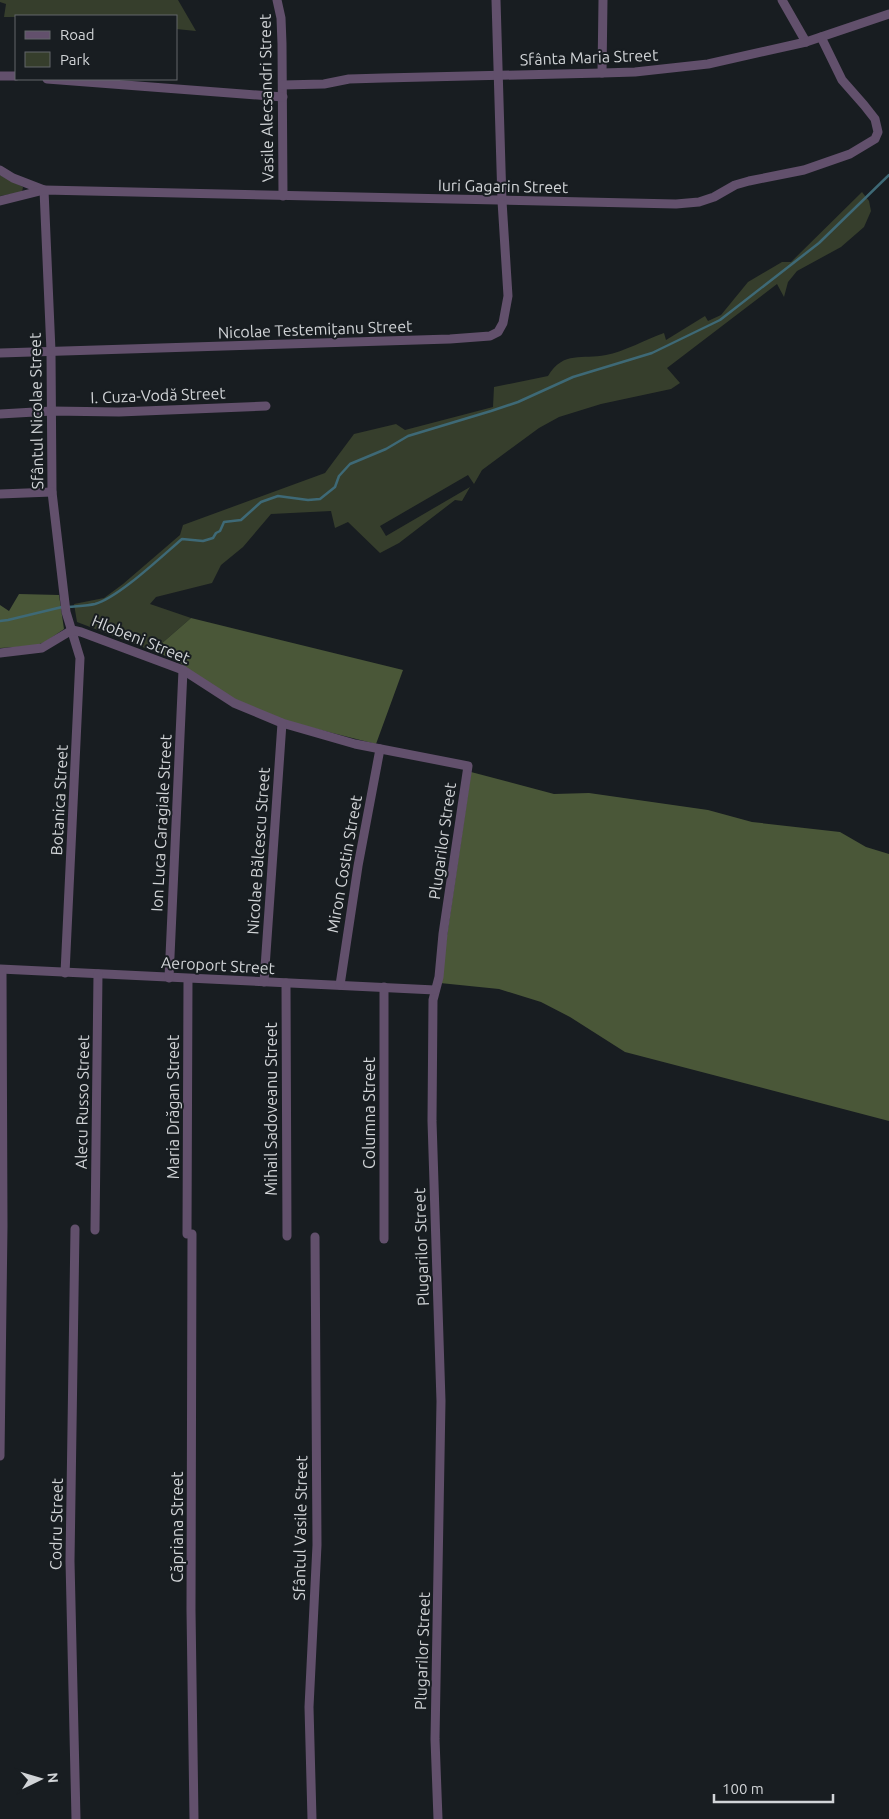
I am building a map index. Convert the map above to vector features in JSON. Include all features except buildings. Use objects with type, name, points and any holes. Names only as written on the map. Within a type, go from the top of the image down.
[{"type":"street","name":"Vasile Alecsandri Street","points":[[277,0],[280,18],[283,97],[283,196]]},
{"type":"street","name":"Nicolae Testemițanu Street","points":[[0,353],[219,347],[490,336],[498,332],[508,296],[502,201],[496,0]]},
{"type":"street","points":[[602,73],[603,0]]},
{"type":"street","points":[[782,0],[806,42]]},
{"type":"street","name":"Sfânta Maria Street","points":[[282,85],[324,84],[349,79],[636,72],[708,64],[806,42],[889,14]]},
{"type":"street","name":"Iuri Gagarin Street","points":[[0,201],[44,190],[502,201],[676,204],[700,202],[714,197],[735,185],[804,170],[850,154],[875,139],[878,132],[875,119],[842,80],[821,37]]},
{"type":"street","points":[[0,76],[15,76]]},
{"type":"street","points":[[60,80],[283,97]]},
{"type":"street","points":[[0,170],[13,178],[44,190]]},
{"type":"street","name":"Sfântul Nicolae Street","points":[[44,190],[51,351],[52,492],[66,612],[72,630]]},
{"type":"street","name":"I. Cuza-Vodă Street","points":[[0,414],[52,411],[119,412],[266,406]]},
{"type":"street","points":[[0,494],[52,492]]},
{"type":"street","name":"Hlobeni Street","points":[[0,653],[42,648],[72,630],[81,632],[183,670],[234,703],[282,723],[355,744],[380,749]]},
{"type":"street","name":"Botanica Street","points":[[65,973],[80,658],[72,630]]},
{"type":"street","name":"Ion Luca Caragiale Street","points":[[169,978],[183,670]]},
{"type":"street","name":"Nicolae Bălcescu Street","points":[[264,982],[282,723]]},
{"type":"street","name":"Miron Costin Street","points":[[340,985],[358,866],[380,749]]},
{"type":"street","name":"Plugarilor Street","points":[[380,749],[468,766],[444,928],[439,977],[432,1000],[432,1121],[441,1401],[434,1739],[438,1819]]},
{"type":"street","points":[[0,1456],[3,1226],[1,970]]},
{"type":"street","name":"Aeroport Street","points":[[1,970],[435,990]]},
{"type":"street","name":"Alecu Russo Street","points":[[95,1230],[98,974]]},
{"type":"street","name":"Maria Drăgan Street","points":[[188,979],[190,1234]]},
{"type":"street","name":"Mihail Sadoveanu Street","points":[[286,983],[287,1236]]},
{"type":"street","name":"Columna Street","points":[[384,987],[384,1239]]},
{"type":"street","name":"Codru Street","points":[[75,1229],[70,1561],[76,1819]]},
{"type":"street","name":"Căpriana Street","points":[[190,1234],[191,1610],[194,1819]]},
{"type":"street","name":"Sfântul Vasile Street","points":[[312,1819],[309,1707],[317,1546],[315,1237]]},
{"type":"green space","points":[[0,0],[178,0],[196,31],[178,29],[178,15],[15,15],[15,17],[4,17],[6,4],[0,2]]},
{"type":"green space","points":[[0,175],[23,187],[22,192],[0,196]]},
{"type":"green space","points":[[862,192],[869,201],[871,211],[864,227],[841,247],[797,271],[788,282],[784,297],[777,284],[667,368],[680,383],[671,389],[601,404],[559,417],[539,428],[482,470],[474,484],[468,475],[380,526],[386,536],[470,487],[462,501],[455,500],[399,543],[380,553],[348,522],[335,528],[331,511],[271,514],[243,547],[221,565],[212,583],[156,597],[150,604],[191,618],[153,651],[77,622],[74,604],[104,598],[180,535],[183,525],[325,473],[354,434],[396,424],[405,430],[493,407],[494,387],[548,376],[560,362],[567,359],[613,353],[664,333],[666,340],[705,316],[708,321],[721,315],[748,282],[782,262],[791,262]]},
{"type":"green space","points":[[19,594],[59,595],[64,629],[45,642],[34,646],[0,648],[0,605],[9,611]]},
{"type":"green space","points":[[191,618],[403,670],[376,744],[285,721],[233,701],[176,660],[153,651]]},
{"type":"green space","points":[[471,772],[554,794],[589,793],[708,810],[752,822],[840,832],[866,847],[889,854],[889,1121],[625,1052],[570,1017],[541,1002],[499,989],[440,983]]},
{"type":"waterway","points":[[68,607],[92,605],[105,600],[140,576],[182,539],[203,541],[213,538],[220,531],[224,522],[241,520],[261,502],[278,496],[308,500],[320,499],[335,487],[339,476],[350,464],[386,449],[408,436],[518,402],[573,377],[652,353],[720,320],[819,243],[889,175]]},
{"type":"waterway","points":[[0,621],[62,607]]}]
